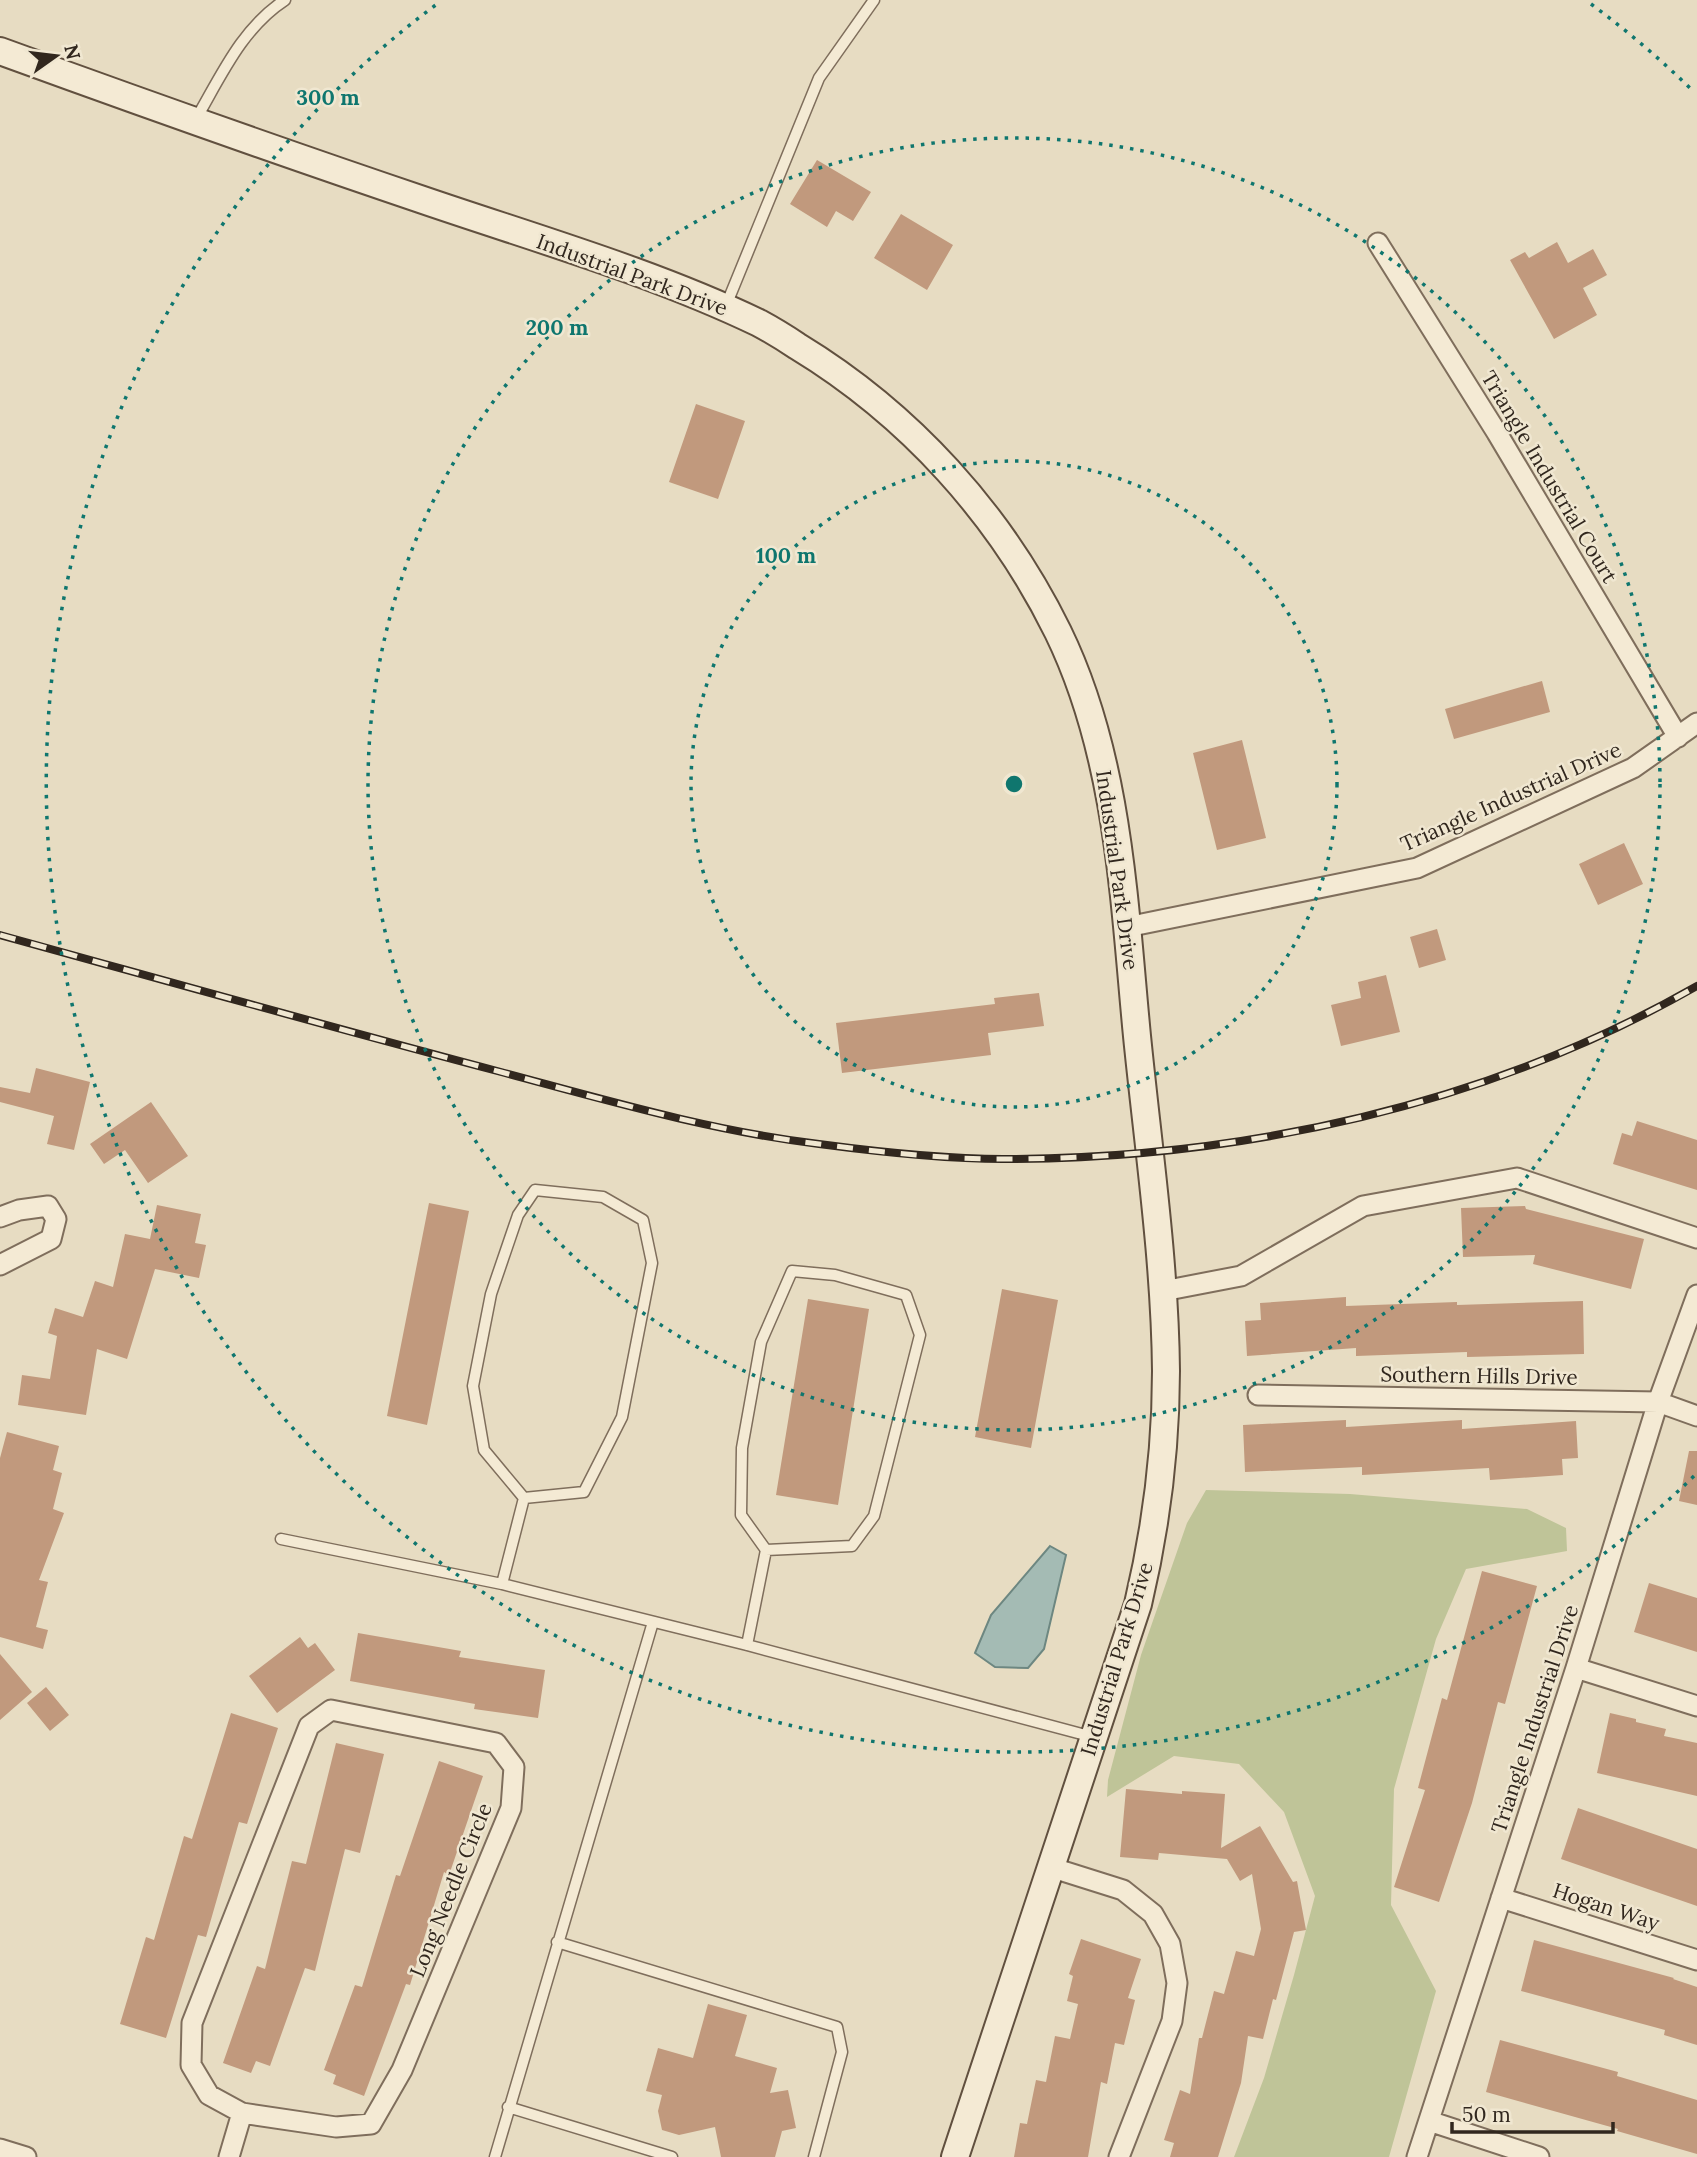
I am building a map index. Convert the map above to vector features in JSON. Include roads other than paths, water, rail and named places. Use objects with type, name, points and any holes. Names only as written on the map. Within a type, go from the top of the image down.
[{"type":"street","name":"Industrial Park Drive","points":[[0,51],[194,121],[677,287],[763,325],[828,365],[875,400],[932,453],[970,496],[1010,549],[1058,633],[1092,721],[1112,808],[1163,1291],[1166,1373],[1162,1458],[1152,1540],[1138,1604],[955,2157]]},
{"type":"street","name":"Triangle Industrial Court","points":[[1378,243],[1497,433],[1678,737]]},
{"type":"street","name":"Triangle Industrial Drive","points":[[1126,927],[1416,868],[1633,768],[1697,723]]},
{"type":"street","points":[[1163,1291],[1241,1276],[1363,1206],[1517,1178],[1697,1238]]},
{"type":"street","points":[[0,1217],[19,1210],[48,1206],[56,1219],[51,1239],[0,1265]]},
{"type":"street","name":"Triangle Industrial Drive","points":[[1417,2157],[1576,1668],[1658,1402],[1697,1295]]},
{"type":"street","name":"Southern Hills Drive","points":[[1258,1395],[1658,1402],[1697,1416]]},
{"type":"street","points":[[1576,1668],[1697,1706]]},
{"type":"street","name":"Long Needle Circle","points":[[331,1710],[496,1743],[514,1767],[511,1808],[402,2070],[371,2124],[336,2127],[242,2113],[209,2095],[191,2065],[192,2023],[309,1726],[331,1710]]},
{"type":"street","points":[[1050,1867],[1123,1890],[1153,1914],[1170,1944],[1177,1983],[1172,2021],[1119,2157]]},
{"type":"street","name":"Hogan Way","points":[[1501,1898],[1697,1960]]},
{"type":"street","points":[[229,2157],[242,2113]]},
{"type":"street","points":[[1429,2121],[1539,2157]]},
{"type":"street","points":[[0,2150],[26,2157]]},
{"type":"lane","points":[[194,121],[247,33],[270,9],[285,0]]},
{"type":"lane","points":[[725,308],[820,78],[874,0]]},
{"type":"lane","points":[[535,1190],[603,1197],[643,1220],[652,1263],[622,1417],[584,1492],[524,1498],[484,1450],[473,1386],[491,1294],[518,1215],[535,1190]]},
{"type":"lane","points":[[747,1646],[766,1550],[741,1515],[742,1448],[761,1342],[792,1271],[835,1275],[906,1295],[920,1335],[874,1516],[852,1546],[766,1550]]},
{"type":"lane","points":[[502,1584],[524,1498]]},
{"type":"lane","points":[[281,1539],[502,1584],[1093,1737]]},
{"type":"lane","points":[[495,2157],[653,1622]]},
{"type":"lane","points":[[557,1942],[837,2027],[842,2052],[814,2157]]},
{"type":"lane","points":[[508,2107],[672,2157]]},
{"type":"water","points":[[1050,1546],[1066,1555],[1044,1649],[1028,1668],[995,1667],[975,1653],[991,1615]]},
{"type":"railway","points":[[0,935],[619,1104],[699,1123],[842,1147],[980,1159],[1093,1156],[1183,1149],[1273,1136],[1362,1117],[1449,1093],[1534,1063],[1617,1028],[1697,986]]}]
